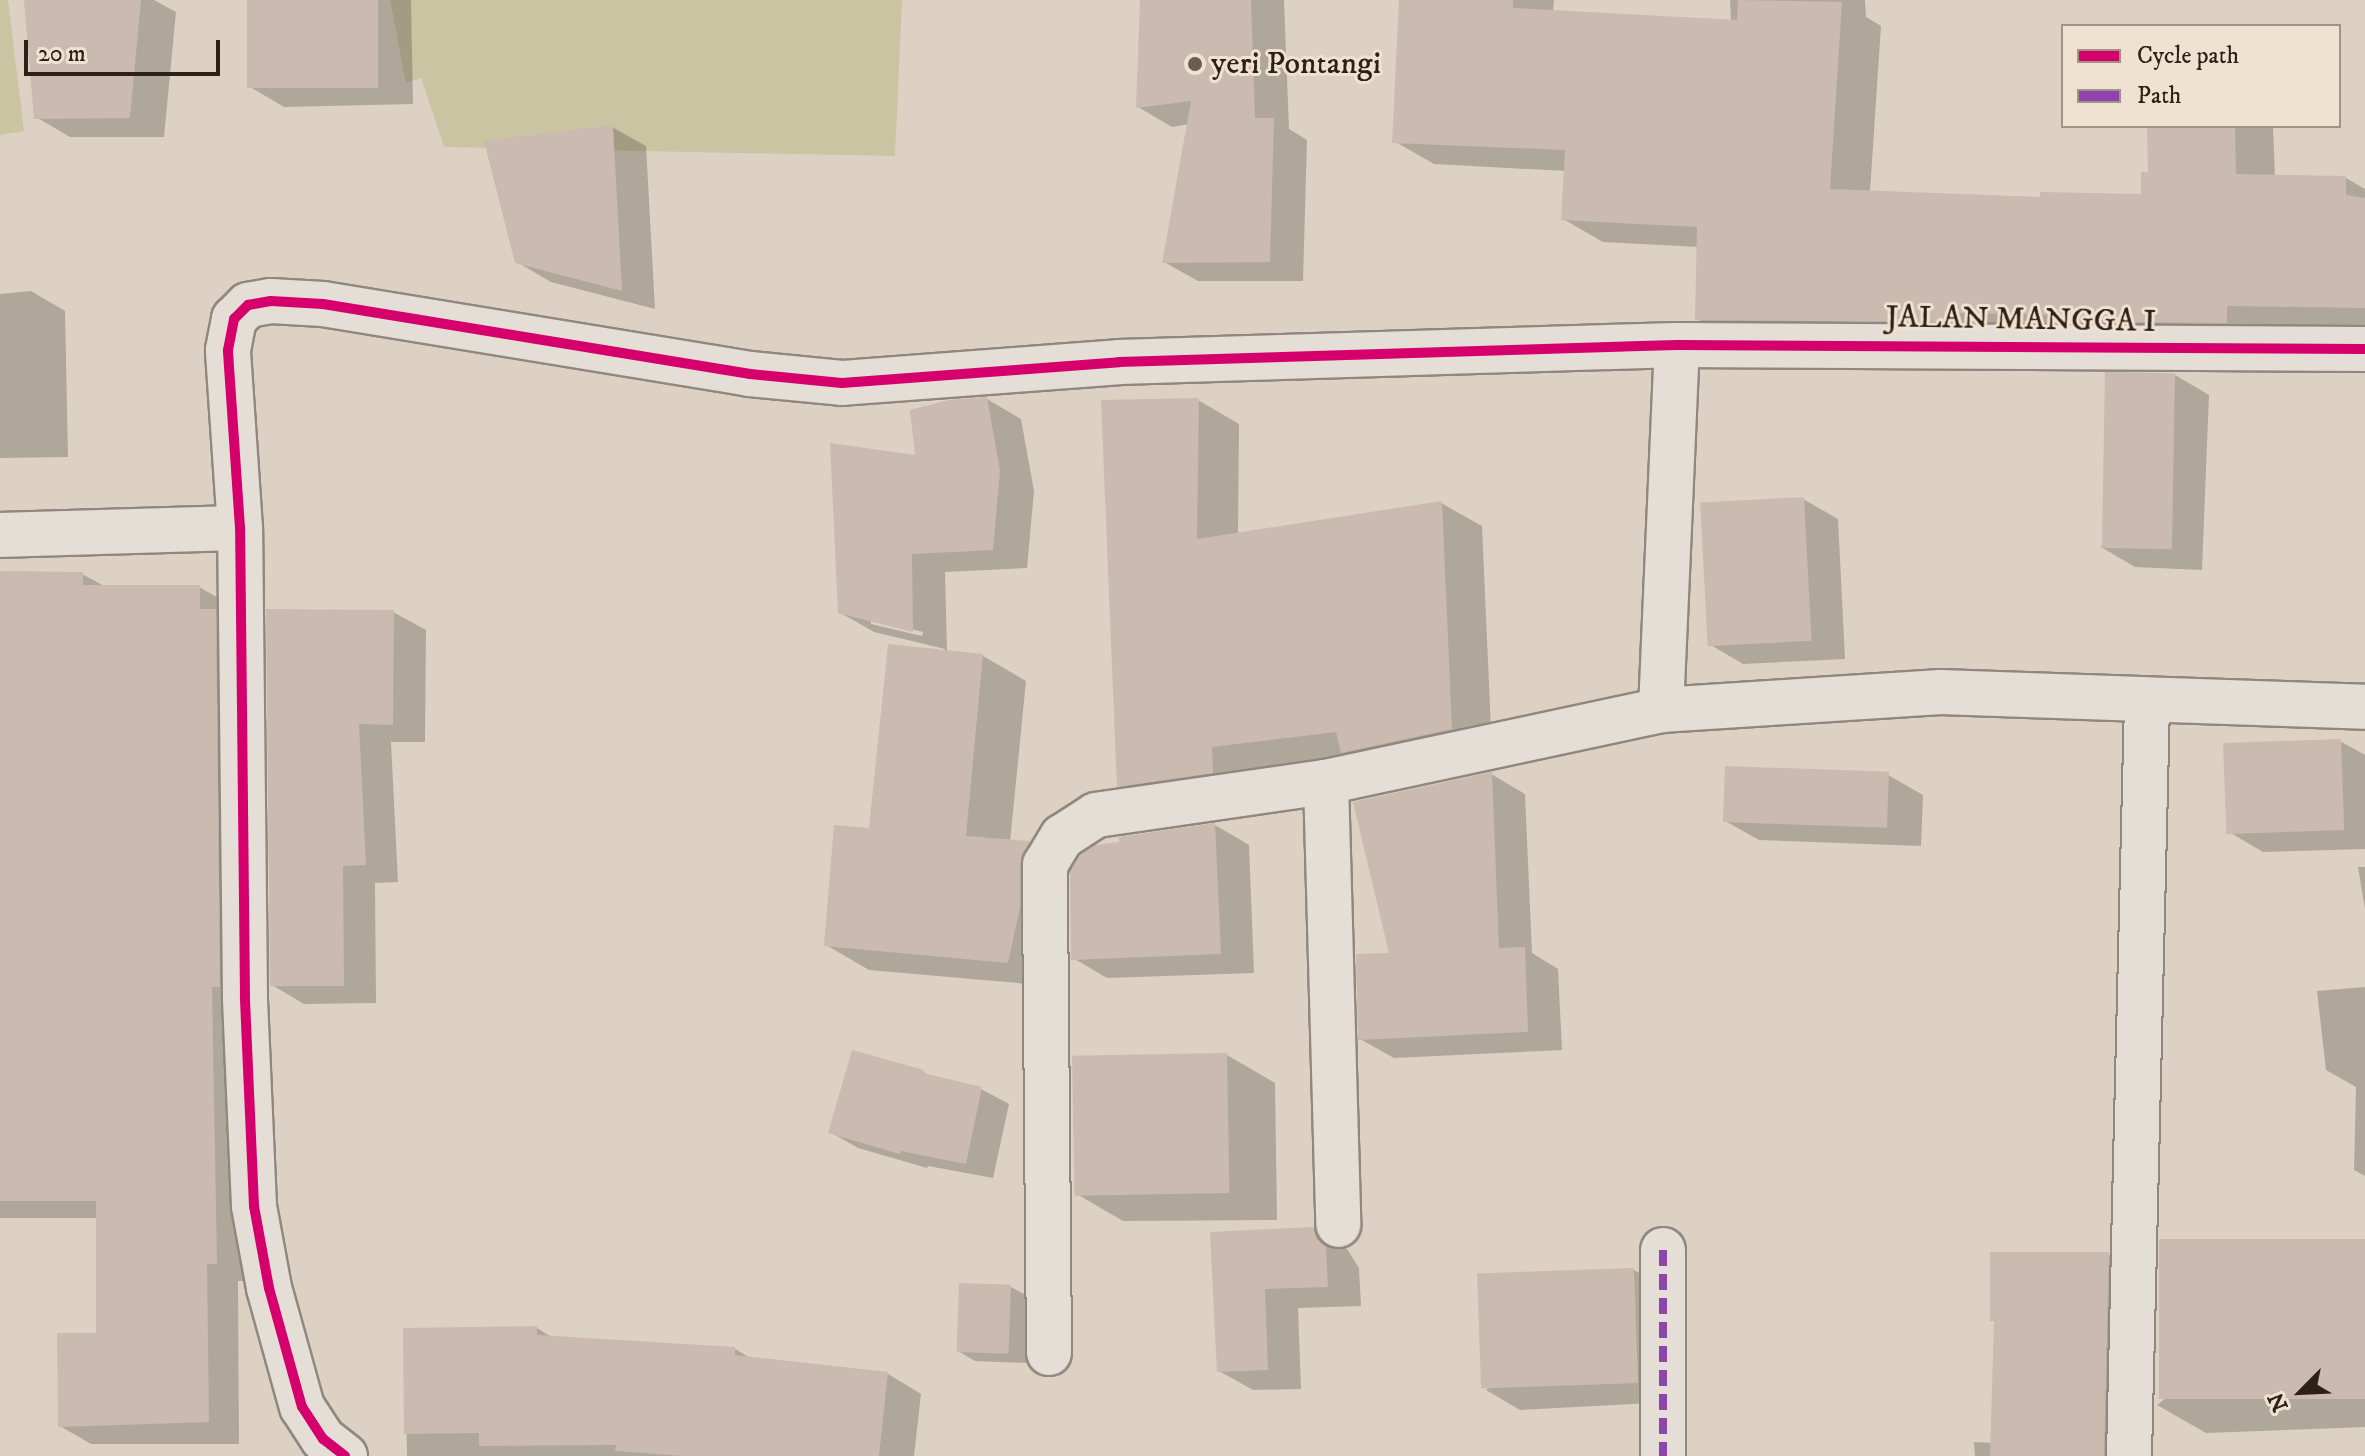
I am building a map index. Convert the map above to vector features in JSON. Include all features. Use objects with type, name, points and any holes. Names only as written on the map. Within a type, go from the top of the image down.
[{"type":"street","name":"JALAN MANGGA I","points":[[345,1456],[323,1439],[302,1407],[269,1288],[254,1206],[245,996],[240,528],[228,350],[234,319],[248,305],[271,301],[323,304],[750,374],[842,383],[1119,362],[1677,345],[2365,349]]},
{"type":"street","points":[[1661,710],[1677,345]]},
{"type":"street","points":[[0,535],[240,528]]},
{"type":"street","points":[[1049,1353],[1043,900],[1050,856],[1062,837],[1096,815],[1326,782],[1661,710],[1940,692],[2365,707]]},
{"type":"street","points":[[2129,1456],[2147,701]]},
{"type":"street","points":[[1326,782],[1338,1225]]},
{"type":"street","points":[[1663,1250],[1663,1456]]},
{"type":"shaded area","points":[[0,0],[8,0],[24,131],[0,135]]},
{"type":"shaded area","points":[[390,0],[902,0],[895,156],[444,147],[421,78],[406,83]]},
{"type":"building","points":[[24,0],[141,0],[130,118],[34,119]]},
{"type":"building","points":[[247,0],[378,0],[378,88],[247,88]]},
{"type":"building","points":[[1140,0],[1251,0],[1255,118],[1274,118],[1270,262],[1162,263],[1191,101],[1136,108]]},
{"type":"building","points":[[1399,0],[1513,0],[1513,8],[1737,20],[1738,0],[1842,2],[1830,189],[2040,197],[2040,192],[2141,194],[2141,172],[2148,172],[2147,128],[2235,128],[2236,174],[2346,176],[2346,195],[2365,198],[2365,308],[2227,306],[2227,323],[2107,322],[2107,316],[1959,313],[1959,322],[1695,320],[1697,227],[1561,220],[1565,150],[1392,143]]},
{"type":"building","points":[[613,125],[622,291],[515,263],[484,141]]},
{"type":"building","points":[[2105,372],[2175,373],[2172,549],[2102,548]]},
{"type":"building","points":[[987,397],[1000,471],[993,550],[912,554],[913,632],[838,613],[830,443],[915,455],[910,410],[949,400]]},
{"type":"building","points":[[1199,398],[1197,539],[1442,501],[1452,729],[1341,753],[1336,732],[1212,747],[1213,773],[1117,787],[1101,400]]},
{"type":"building","points":[[1804,497],[1812,641],[1708,646],[1700,502]]},
{"type":"building","points":[[0,571],[83,572],[83,585],[200,585],[200,609],[216,609],[220,987],[212,987],[217,1264],[207,1264],[209,1422],[58,1427],[57,1333],[96,1333],[96,1201],[0,1201]]},
{"type":"building","points":[[266,609],[394,610],[393,725],[359,724],[366,865],[343,866],[344,986],[270,986]]},
{"type":"building","points":[[888,644],[983,654],[966,836],[1030,841],[1020,864],[1020,907],[1008,963],[824,946],[834,825],[869,828]]},
{"type":"building","points":[[2341,739],[2344,830],[2226,834],[2223,743]]},
{"type":"building","points":[[1725,766],[1889,772],[1887,828],[1723,822]]},
{"type":"building","points":[[1492,772],[1499,948],[1525,947],[1528,1032],[1358,1040],[1356,954],[1389,953],[1353,802]]},
{"type":"building","points":[[1215,823],[1221,954],[1071,960],[1070,872],[1080,855],[1095,845],[1119,842],[1119,837]]},
{"type":"building","points":[[852,1050],[924,1070],[923,1073],[982,1087],[966,1164],[901,1151],[900,1154],[828,1133]]},
{"type":"building","points":[[1227,1053],[1229,1193],[1074,1196],[1072,1056]]},
{"type":"building","points":[[1313,1227],[1317,1239],[1326,1247],[1328,1287],[1265,1289],[1268,1370],[1217,1372],[1210,1232]]},
{"type":"building","points":[[2159,1239],[2365,1239],[2365,1399],[2159,1399]]},
{"type":"building","points":[[1990,1252],[2109,1252],[2104,1456],[1990,1456],[1994,1321],[1990,1321]]},
{"type":"building","points":[[1634,1268],[1638,1383],[1481,1388],[1477,1273]]},
{"type":"building","points":[[959,1283],[1011,1285],[1009,1354],[957,1352]]},
{"type":"building","points":[[537,1326],[537,1335],[735,1347],[735,1355],[888,1372],[879,1456],[684,1456],[615,1451],[616,1445],[479,1446],[479,1433],[404,1434],[403,1328]]},
{"type":"marked path","points":[[1663,1250],[1663,1456]]},
{"type":"cycle path","points":[[345,1456],[323,1439],[302,1407],[269,1288],[254,1206],[245,996],[240,528],[228,350],[234,319],[248,305],[271,301],[323,304],[750,374],[842,383],[1119,362],[1677,345],[2365,349]]},
{"type":"place","name":"yeri Pontangi","points":[[1195,64]]}]
